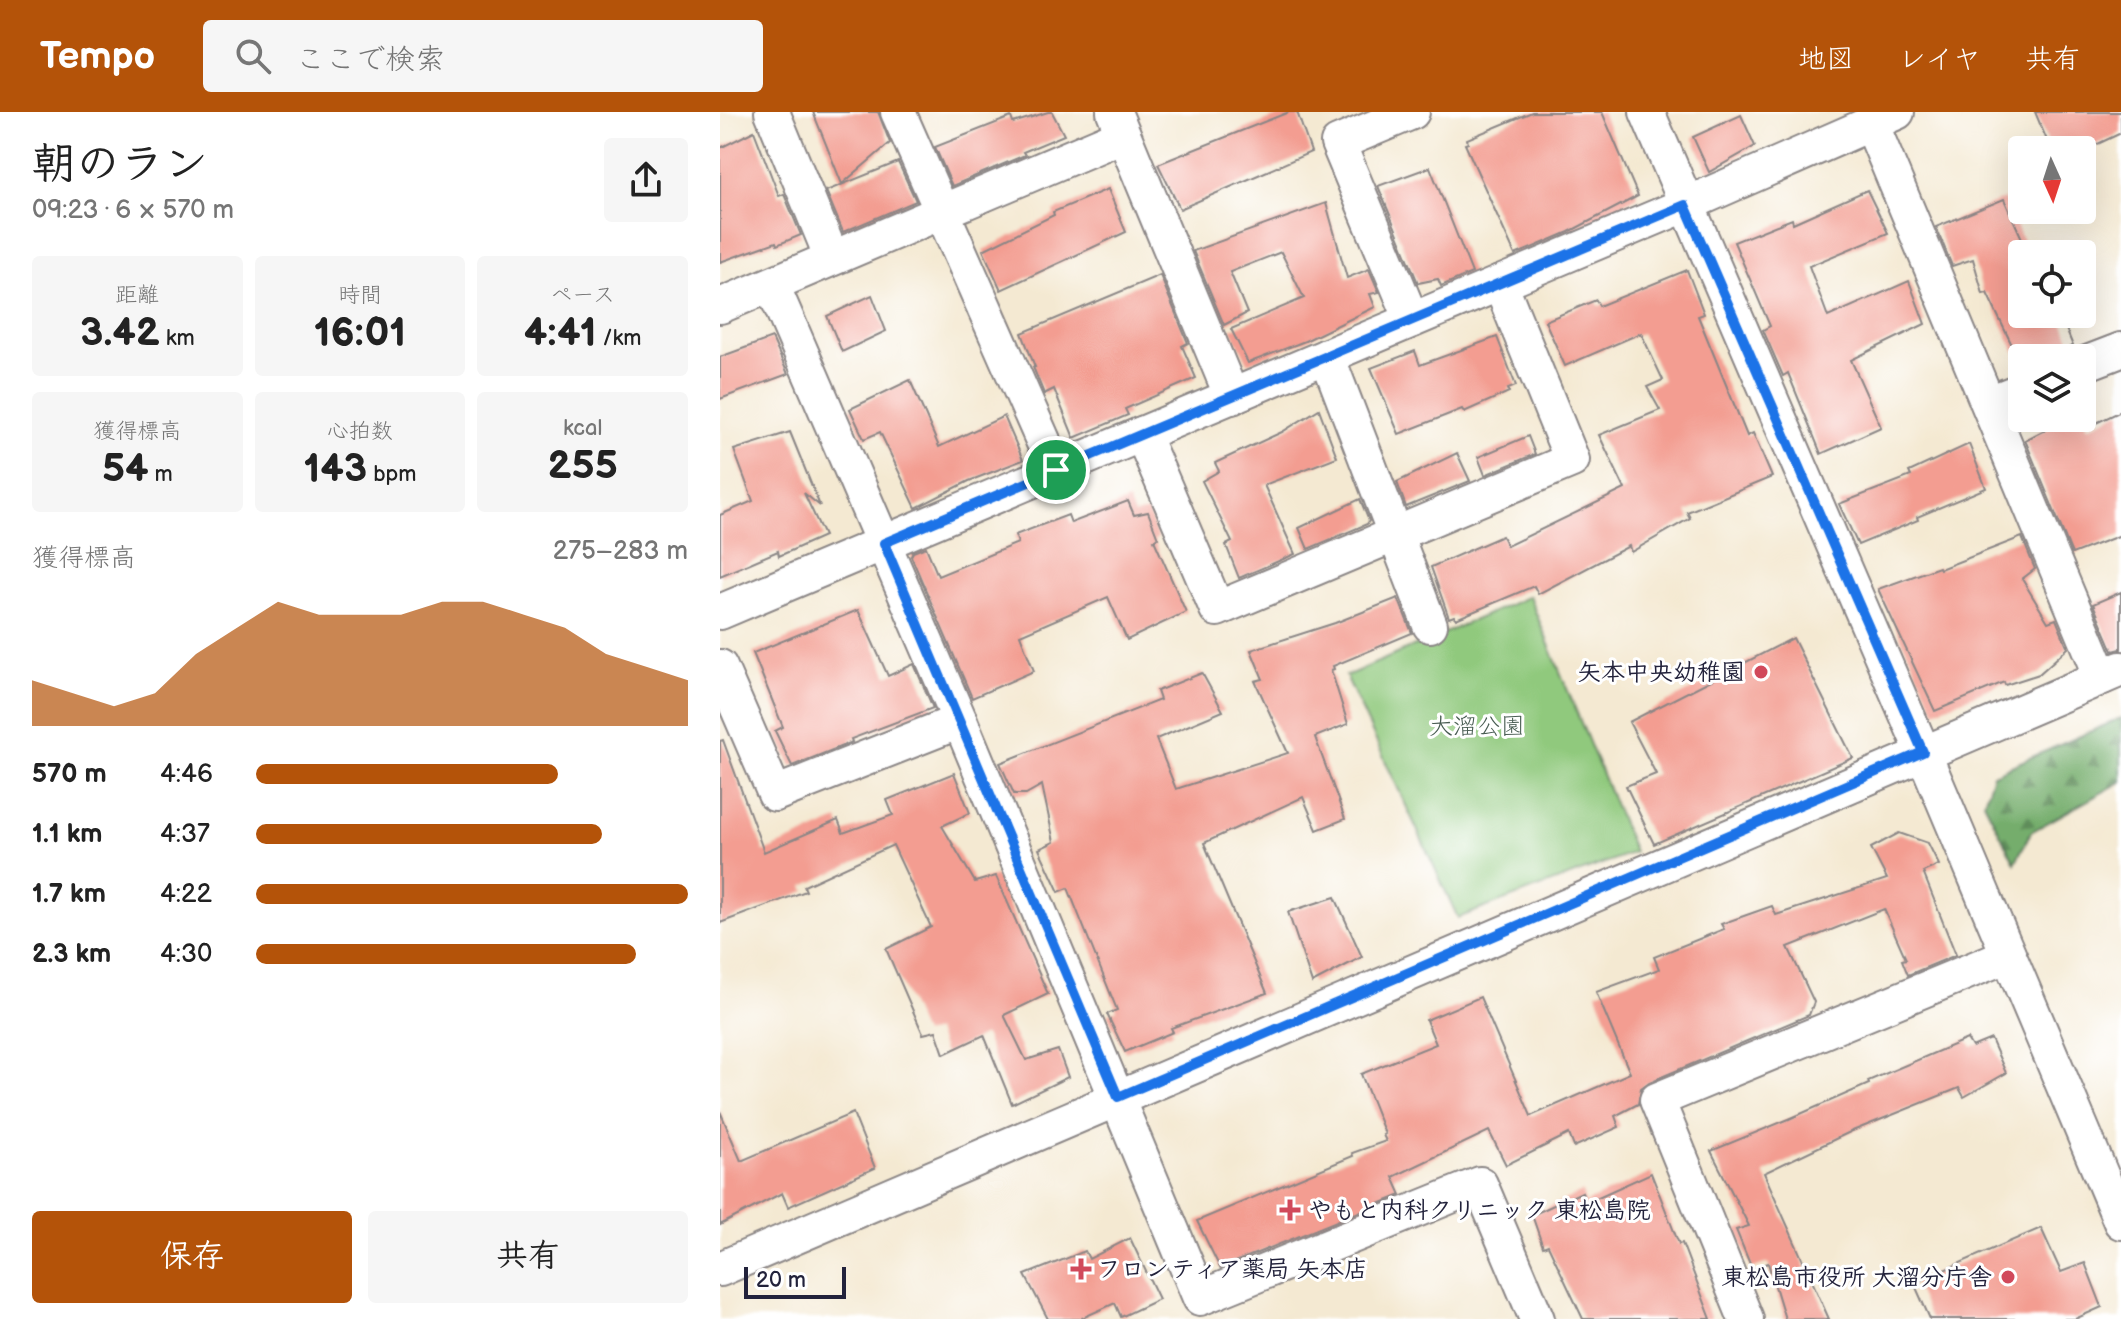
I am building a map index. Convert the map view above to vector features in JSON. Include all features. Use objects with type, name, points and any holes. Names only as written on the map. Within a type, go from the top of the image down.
[{"type":"street","points":[[772,112],[832,258]]},
{"type":"street","points":[[898,112],[1056,470]]},
{"type":"street","points":[[1412,112],[1338,143],[1412,320]]},
{"type":"street","points":[[1647,112],[1923,752],[2121,1222]]},
{"type":"street","points":[[720,612],[1685,205],[1884,117],[1989,403],[2112,673],[720,1269]]},
{"type":"street","points":[[720,306],[941,212],[1119,123],[1232,397]]},
{"type":"street","points":[[1142,434],[1217,609],[1572,460],[1500,283]]},
{"type":"street","points":[[772,285],[960,721],[1200,1298],[1480,1184],[1537,1319]]},
{"type":"street","points":[[2096,360],[2121,350]]},
{"type":"street","points":[[1327,356],[1430,625]]},
{"type":"street","points":[[1989,403],[2008,396]]},
{"type":"street","points":[[720,667],[775,794],[960,721]]},
{"type":"street","points":[[1746,1319],[1657,1100],[2008,955]]},
{"type":"green space","name":"大溜公園","points":[[1529,596],[1634,852],[1458,918],[1346,676]]},
{"type":"green space","points":[[2121,718],[2121,782],[2031,832],[2015,863],[1984,802],[1993,774]]},
{"type":"building","points":[[813,112],[878,112],[890,143],[842,184]]},
{"type":"building","points":[[1052,112],[1064,135],[952,186],[935,147],[1011,117],[1013,123]]},
{"type":"building","points":[[1289,112],[1297,112],[1311,152],[1180,209],[1158,164]]},
{"type":"building","points":[[1532,112],[1602,112],[1638,196],[1569,232],[1515,255],[1465,144],[1468,143],[1467,139]]},
{"type":"building","points":[[2035,112],[2121,112],[2121,133],[2096,145],[2096,136],[2045,136]]},
{"type":"building","points":[[1741,115],[1755,146],[1709,172],[1693,137]]},
{"type":"building","points":[[754,131],[779,196],[784,194],[801,235],[720,262],[720,148]]},
{"type":"building","points":[[898,162],[916,201],[843,232],[826,191]]},
{"type":"building","points":[[1430,167],[1472,273],[1441,286],[1438,279],[1418,283],[1378,186]]},
{"type":"building","points":[[1108,189],[1126,232],[1001,290],[983,250],[1054,215],[1053,212]]},
{"type":"building","points":[[1867,190],[1888,233],[1809,266],[1828,317],[1909,281],[1925,324],[1851,360],[1881,427],[1821,454],[1788,373],[1783,376],[1763,330],[1770,326],[1734,242],[1792,219],[1793,223]]},
{"type":"building","points":[[2004,199],[2008,208],[2008,224],[2015,224],[2023,240],[2008,240],[2008,328],[2066,328],[2072,344],[2011,344],[1987,293],[1983,294],[1973,259],[1952,266],[1936,227]]},
{"type":"building","points":[[1326,203],[1347,278],[1369,269],[1379,292],[1370,294],[1375,307],[1305,341],[1248,363],[1231,329],[1304,298],[1281,252],[1230,272],[1247,313],[1224,325],[1193,251]]},
{"type":"building","points":[[1687,270],[1704,314],[1698,316],[1747,436],[1753,433],[1772,477],[1687,512],[1690,518],[1631,552],[1629,546],[1538,594],[1534,586],[1456,619],[1454,616],[1449,618],[1431,567],[1502,536],[1507,546],[1625,489],[1599,435],[1660,410],[1647,387],[1663,380],[1641,333],[1565,366],[1545,321],[1596,300],[1599,306]]},
{"type":"building","points":[[1160,275],[1188,343],[1182,346],[1196,378],[1125,409],[1128,415],[1074,438],[1054,389],[1044,394],[1022,333]]},
{"type":"building","points":[[872,295],[886,331],[842,352],[827,316]]},
{"type":"building","points":[[1497,337],[1516,386],[1464,412],[1462,409],[1399,434],[1371,368],[1415,351],[1420,365]]},
{"type":"building","points":[[772,338],[788,374],[720,399],[720,357]]},
{"type":"building","points":[[910,380],[939,447],[1004,416],[1023,460],[969,481],[916,508],[880,432],[864,439],[850,409]]},
{"type":"building","points":[[1319,409],[1337,457],[1264,485],[1295,554],[1239,578],[1226,545],[1232,542],[1202,481],[1219,471],[1215,463],[1282,432]]},
{"type":"building","points":[[2121,411],[2121,535],[2072,554],[2025,440],[2041,432],[2096,432],[2096,423]]},
{"type":"building","points":[[790,432],[820,506],[804,493],[824,536],[779,556],[778,551],[720,576],[720,515],[753,501],[734,450]]},
{"type":"building","points":[[1528,436],[1535,454],[1485,475],[1478,457]]},
{"type":"building","points":[[1969,444],[1986,488],[1858,545],[1839,504],[1911,476],[1909,472]]},
{"type":"building","points":[[1457,453],[1470,481],[1406,507],[1397,482]]},
{"type":"building","points":[[1360,499],[1369,521],[1367,524],[1308,549],[1299,528]]},
{"type":"building","points":[[1128,501],[1134,515],[1148,512],[1158,538],[1154,540],[1186,612],[1127,640],[1108,597],[1020,635],[1034,671],[972,698],[911,556],[913,552],[926,547],[938,576],[1018,543],[1015,535],[1068,515],[1071,523]]},
{"type":"building","points":[[2022,537],[2035,569],[2022,579],[2048,622],[2056,619],[2068,648],[2039,674],[2005,685],[2004,682],[1935,711],[1878,589]]},
{"type":"building","points":[[2121,592],[2121,649],[2113,651],[2093,604]]},
{"type":"building","points":[[1398,598],[1412,633],[1333,666],[1331,670],[1348,724],[1315,737],[1345,819],[1317,830],[1303,797],[1204,843],[1267,993],[1171,1028],[1173,1032],[1125,1052],[1107,1014],[1117,1010],[1068,888],[1059,892],[1039,849],[1054,842],[1042,785],[1026,794],[1014,794],[1000,763],[1160,700],[1157,691],[1202,673],[1223,711],[1156,739],[1176,789],[1288,753],[1255,681],[1263,679],[1251,650],[1335,623]]},
{"type":"building","points":[[858,610],[888,676],[914,664],[933,708],[851,739],[850,743],[792,766],[775,731],[783,727],[753,653]]},
{"type":"building","points":[[1793,638],[1853,758],[1654,844],[1626,786],[1656,774],[1629,722]]},
{"type":"building","points":[[723,740],[764,852],[838,820],[843,833],[893,815],[887,800],[954,773],[970,813],[942,826],[975,882],[996,876],[1048,994],[1004,1015],[1026,1060],[1058,1050],[1068,1077],[1012,1104],[984,1035],[944,1054],[936,1031],[923,1034],[886,949],[931,927],[893,845],[804,886],[806,891],[720,923],[720,741]]},
{"type":"building","points":[[1899,833],[1928,843],[1939,865],[1923,872],[1956,955],[1908,975],[1902,960],[1906,959],[1884,909],[1788,947],[1814,1002],[1809,1015],[1649,1082],[1641,1088],[1638,1104],[1615,1116],[1619,1127],[1574,1147],[1569,1134],[1506,1165],[1489,1131],[1393,1177],[1401,1195],[1220,1268],[1197,1221],[1386,1141],[1361,1074],[1436,1044],[1426,1020],[1480,997],[1531,1116],[1630,1073],[1596,992],[1659,969],[1654,957],[1724,929],[1721,924],[1772,906],[1776,915],[1887,879],[1871,848]]},
{"type":"building","points":[[1335,897],[1362,957],[1312,983],[1288,912]]},
{"type":"building","points":[[1967,1039],[1972,1047],[1991,1039],[2006,1073],[1964,1097],[1959,1088],[1850,1132],[1764,1173],[1829,1319],[1785,1319],[1768,1263],[1752,1269],[1736,1230],[1749,1226],[1711,1151]]},
{"type":"building","points":[[720,1111],[741,1161],[853,1113],[875,1168],[788,1207],[782,1193],[720,1225]]},
{"type":"building","points":[[1651,1173],[1711,1319],[1583,1319],[1548,1245],[1543,1247],[1532,1215],[1582,1192],[1585,1203]]},
{"type":"building","name":"東松島市役所 大溜分庁舎","points":[[2041,1228],[2061,1272],[2085,1263],[2102,1307],[2075,1319],[1930,1319],[1914,1283]]},
{"type":"building","points":[[1130,1238],[1159,1299],[1121,1317],[1115,1303],[1080,1319],[1048,1319],[1025,1275],[1085,1251],[1089,1259]]},
{"type":"place","name":"矢本中央幼稚園","points":[[1761,672]]},
{"type":"place","name":"やもと内科クリニック 東松島院","points":[[1290,1210]]},
{"type":"place","name":"フロンティア薬局 矢本店","points":[[1081,1269]]},
{"type":"place","name":"東松島市役所 大溜分庁舎","points":[[2008,1277]]},
{"type":"route","points":[[1685,205],[1923,752],[1118,1097],[884,543],[1056,470],[1685,205]]}]
